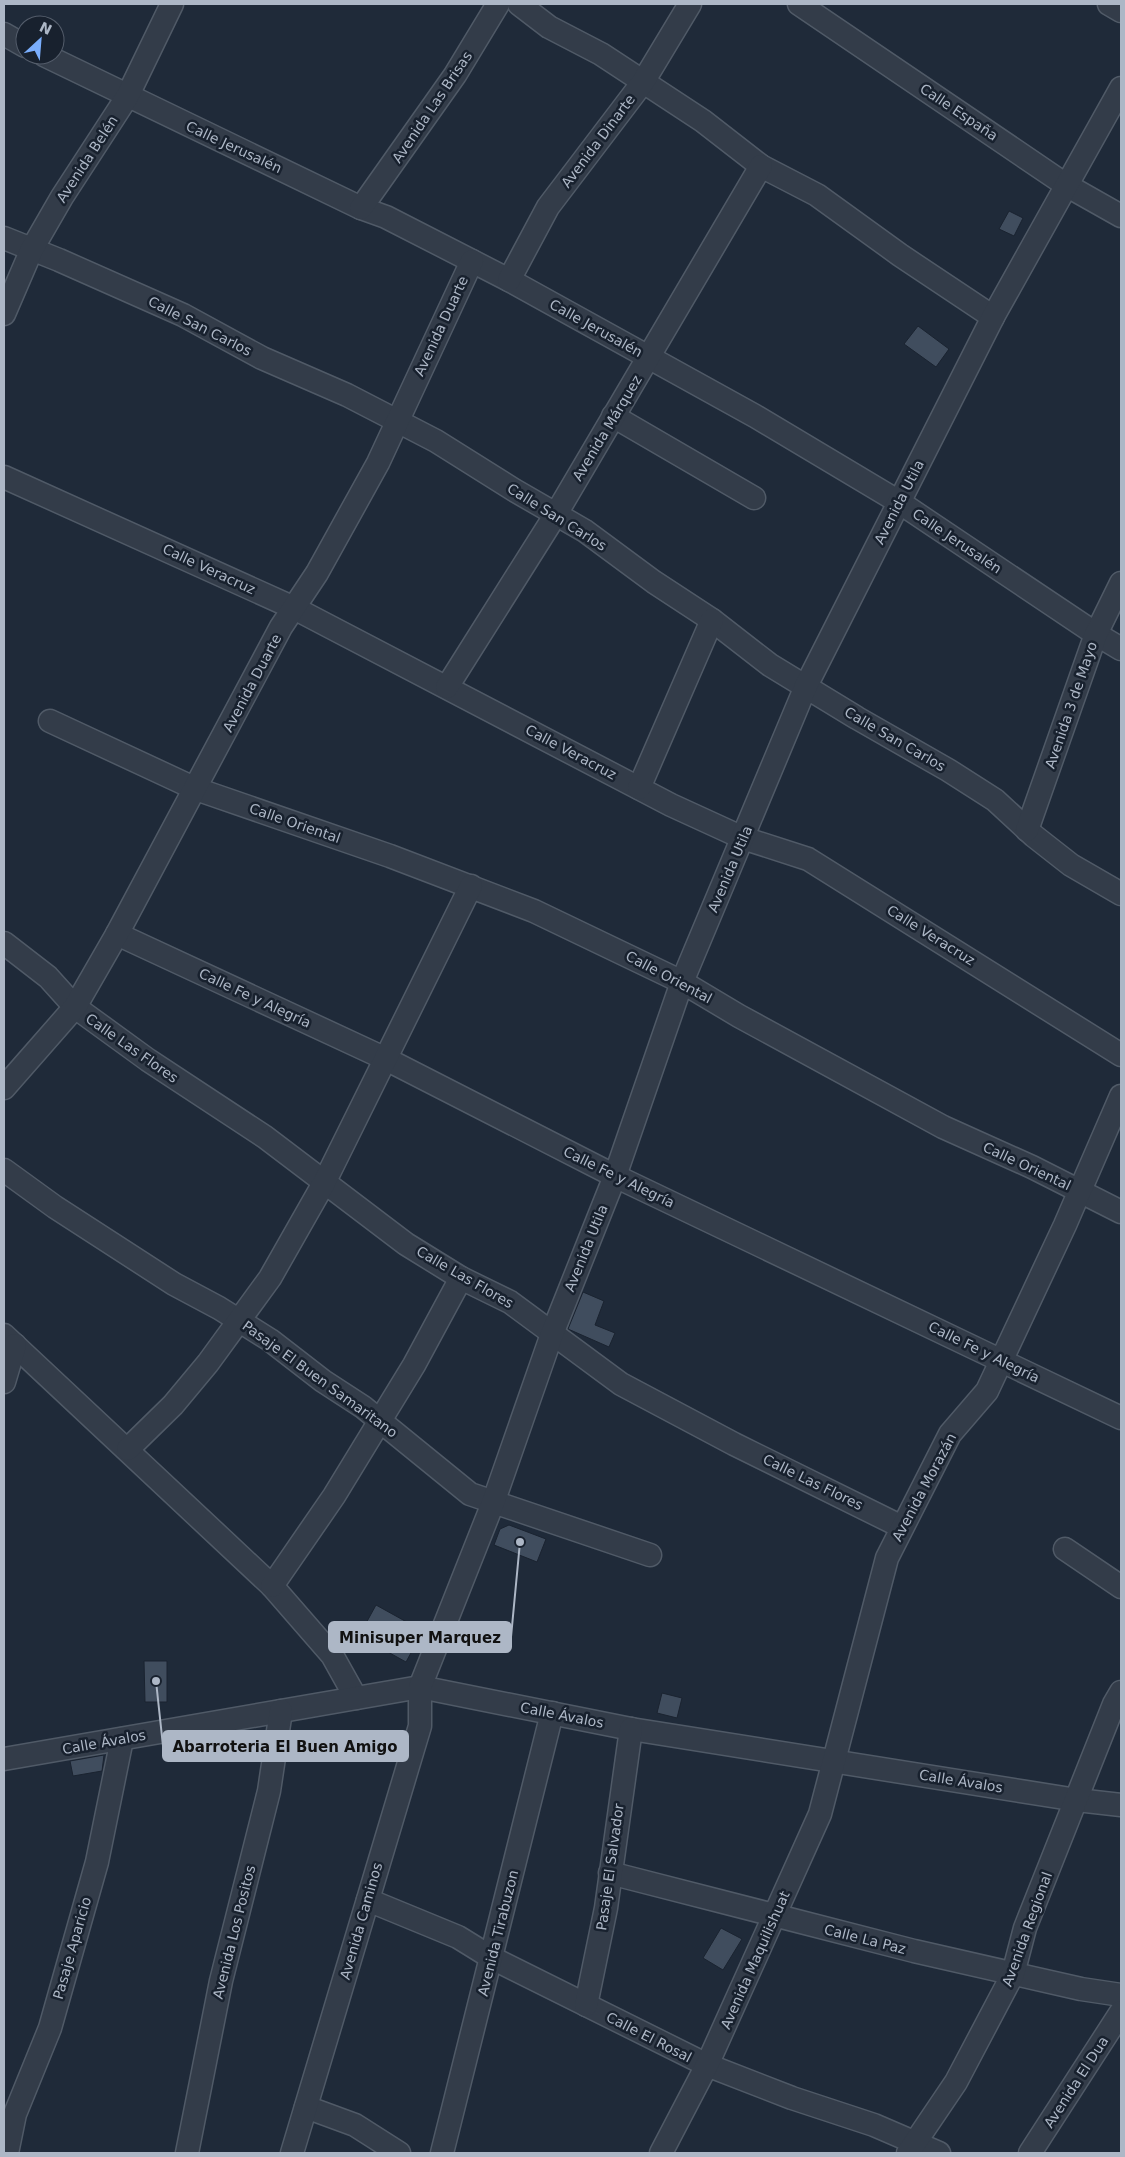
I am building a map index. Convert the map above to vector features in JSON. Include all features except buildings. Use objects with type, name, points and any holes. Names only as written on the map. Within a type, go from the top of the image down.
[{"type":"street","name":"Avenida Belén","points":[[4,314],[32,249],[62,197],[127,96],[172,4]]},
{"type":"street","name":"Avenida Las Brisas","points":[[360,208],[402,152],[455,75],[498,4]]},
{"type":"street","points":[[519,4],[549,27],[601,54],[703,121],[761,166],[817,195],[900,255],[993,317]]},
{"type":"street","name":"Avenida Dinarte","points":[[509,280],[548,207],[643,82],[690,4]]},
{"type":"street","name":"Calle España","points":[[799,4],[1066,185],[1121,216]]},
{"type":"street","points":[[1109,4],[1121,11]]},
{"type":"street","points":[[4,34],[15,40]]},
{"type":"street","name":"Calle Jerusalén","points":[[64,65],[360,208],[386,218],[509,280],[649,357],[755,416],[899,502],[1121,649]]},
{"type":"street","name":"Avenida Utila","points":[[420,1687],[493,1502],[552,1334],[615,1176],[682,982],[806,686],[993,317],[1121,88]]},
{"type":"street","name":"Avenida Márquez","points":[[447,687],[556,514],[761,166]]},
{"type":"street","name":"Calle San Carlos","points":[[4,238],[183,315],[262,358],[347,395],[436,441],[584,530],[654,582],[712,620],[770,665],[856,718],[948,770],[995,800],[1027,830],[1071,865],[1121,894]]},
{"type":"street","name":"Avenida Duarte","points":[[4,1088],[75,1007],[117,934],[281,627],[317,573],[378,463],[472,261]]},
{"type":"street","points":[[614,416],[754,498]]},
{"type":"street","name":"Calle Veracruz","points":[[4,477],[294,608],[671,805],[743,838],[808,859],[1121,1055]]},
{"type":"street","name":"Avenida 3 de Mayo","points":[[1027,830],[1096,634],[1121,583]]},
{"type":"street","points":[[639,788],[712,620]]},
{"type":"street","name":"Calle Oriental","points":[[50,721],[196,789],[471,886],[534,911],[682,982],[739,1016],[943,1127],[1032,1167],[1121,1212]]},
{"type":"street","points":[[128,1449],[173,1405],[208,1363],[270,1278],[324,1184],[471,886]]},
{"type":"street","name":"Calle Fe y Alegría","points":[[117,934],[386,1059],[615,1176],[1121,1418]]},
{"type":"street","name":"Calle Las Flores","points":[[4,943],[48,977],[75,1007],[148,1060],[264,1137],[406,1244],[461,1278],[510,1302],[621,1384],[734,1444],[902,1527]]},
{"type":"street","name":"Avenida Morazán","points":[[834,1761],[887,1558],[950,1434],[987,1391],[1080,1191],[1121,1096]]},
{"type":"street","name":"Pasaje El Buen Samaritano","points":[[4,1170],[174,1284],[270,1340],[323,1381],[363,1407],[470,1494],[650,1555]]},
{"type":"street","points":[[272,1586],[334,1496],[414,1365],[461,1278]]},
{"type":"street","points":[[9,1340],[128,1449],[272,1586],[332,1655],[356,1698]]},
{"type":"street","points":[[4,1382],[9,1340]]},
{"type":"street","points":[[1065,1549],[1121,1587]]},
{"type":"street","name":"Calle Ávalos","points":[[4,1759],[420,1687],[631,1728],[1077,1800],[1121,1805]]},
{"type":"street","name":"Avenida Caminos","points":[[292,2153],[420,1726],[420,1687]]},
{"type":"street","name":"Avenida Regional","points":[[911,2148],[956,2082],[1013,1974],[1025,1928],[1114,1704],[1121,1692]]},
{"type":"street","name":"Avenida Los Positos","points":[[188,2153],[221,1981],[269,1791],[281,1711]]},
{"type":"street","name":"Avenida Tirabuzon","points":[[442,2153],[552,1713]]},
{"type":"street","name":"Pasaje El Salvador","points":[[586,2005],[606,1908],[631,1728]]},
{"type":"street","name":"Pasaje Aparicio","points":[[7,2153],[15,2114],[50,2028],[97,1862],[122,1739]]},
{"type":"street","name":"Avenida Maquilishuat","points":[[661,2153],[707,2066],[820,1814],[834,1761]]},
{"type":"street","name":"Calle La Paz","points":[[610,1873],[774,1916],[1013,1974],[1081,1989],[1121,1995]]},
{"type":"street","name":"Calle El Rosal","points":[[368,1900],[458,1937],[492,1958],[707,2066],[792,2098],[874,2125],[911,2148],[940,2153]]},
{"type":"street","name":"Avenida El Dua","points":[[1030,2153],[1121,2012]]},
{"type":"street","points":[[306,2107],[355,2125],[399,2153]]},
{"type":"place","name":"Minisuper Marquez","points":[[520,1542]]},
{"type":"place","name":"Abarroteria El Buen Amigo","points":[[156,1681]]}]
